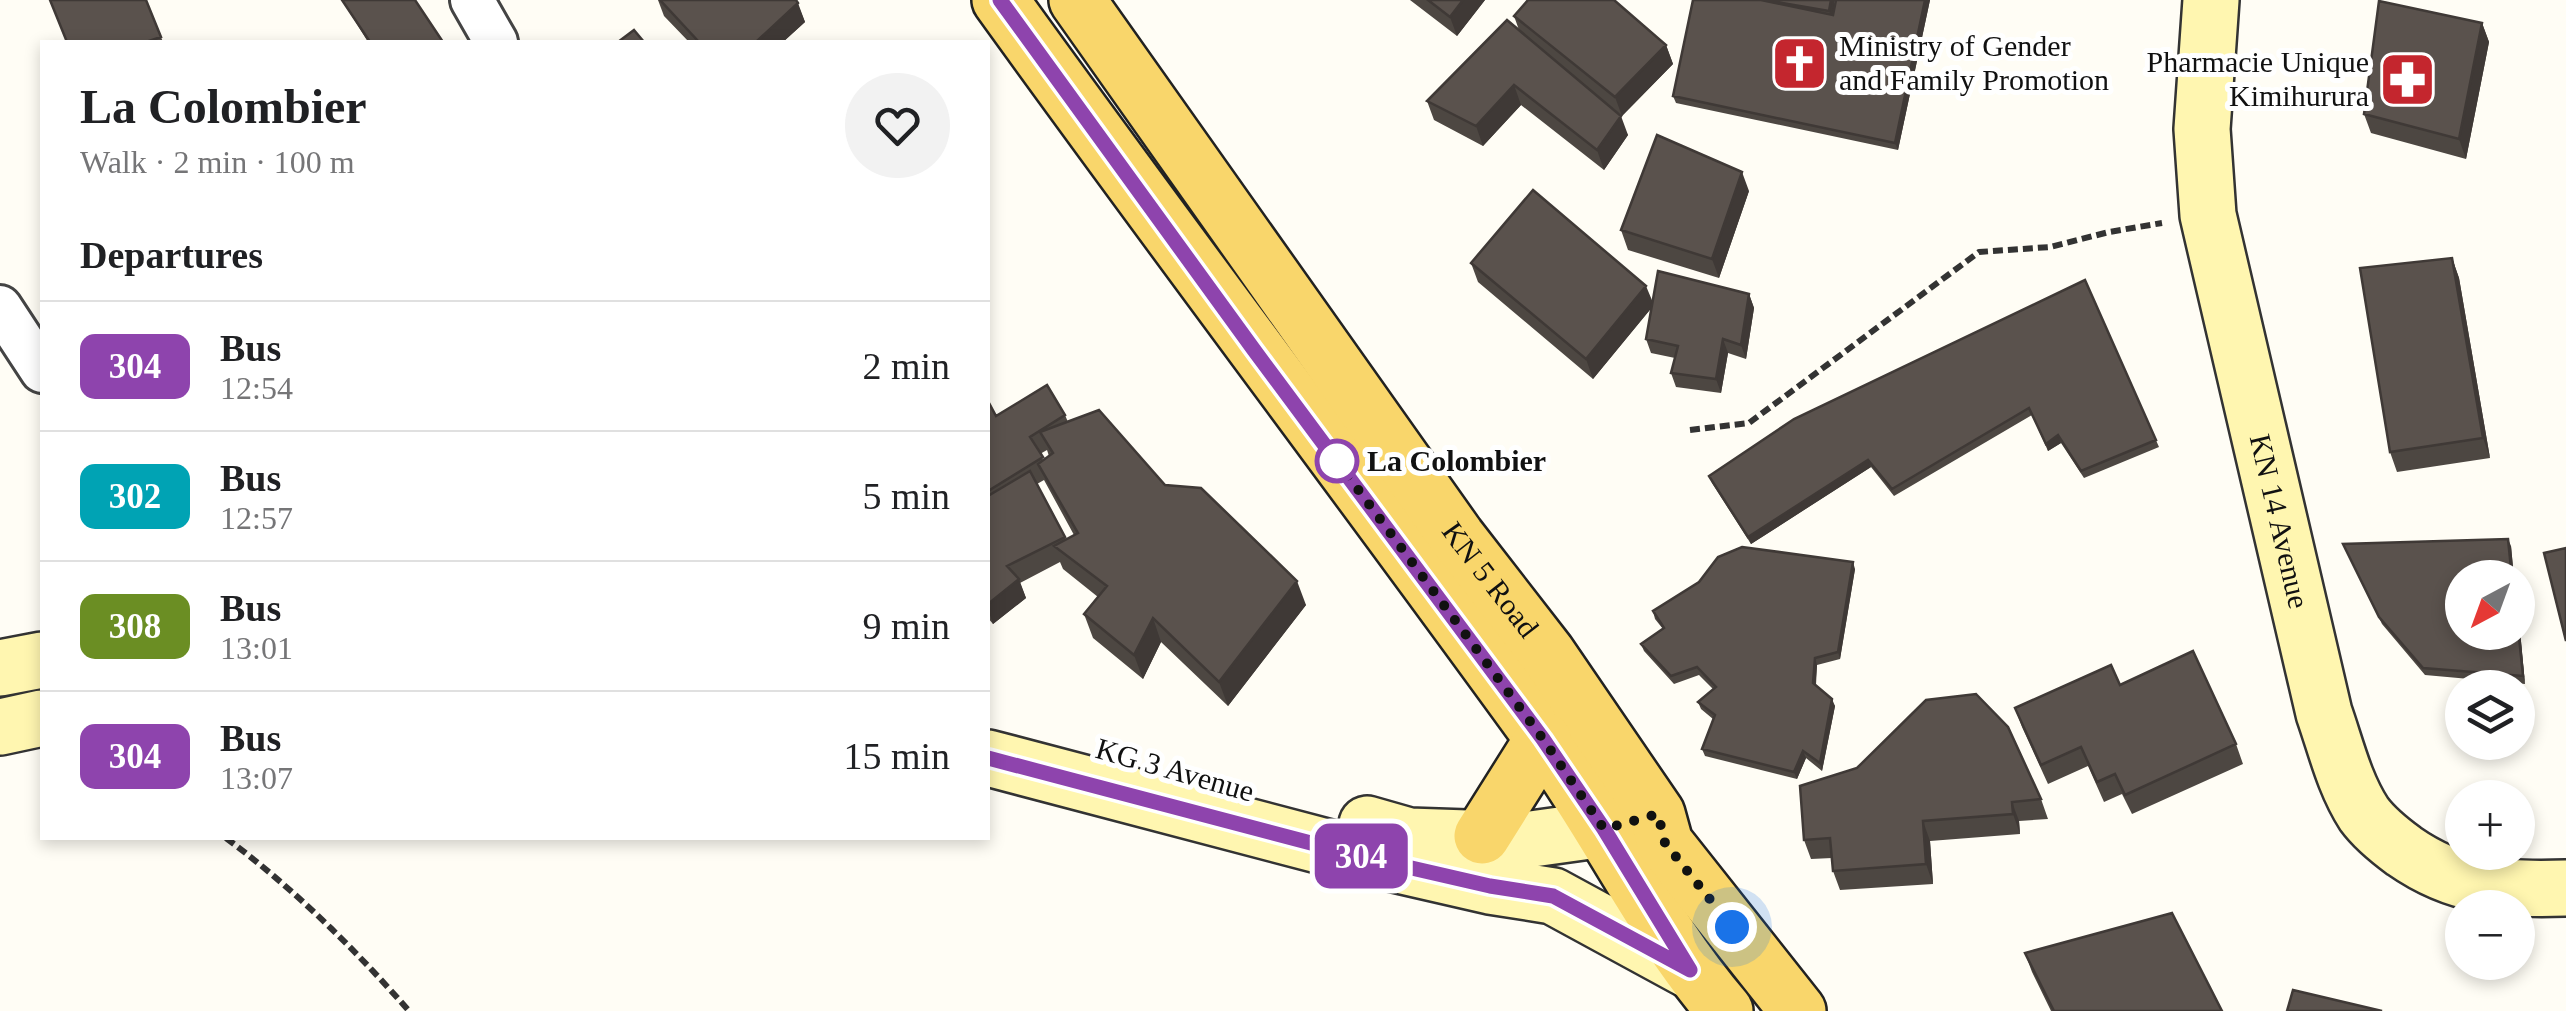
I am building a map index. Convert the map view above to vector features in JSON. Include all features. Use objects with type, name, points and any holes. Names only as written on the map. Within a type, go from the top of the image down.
[{"type":"main road","name":"KN 5 Road","points":[[1000,0],[1543,739],[1604,829],[1690,970],[1725,1011]]},
{"type":"main road","name":"KN 5 Road","points":[[1077,0],[1457,537],[1547,653],[1661,828],[1798,1011]]},
{"type":"main road","name":"KN 14 Avenue","points":[[2211,0],[2202,128],[2208,215],[2324,713],[2348,783],[2365,815],[2382,835],[2430,868],[2457,880],[2490,887],[2566,888]]},
{"type":"main road","points":[[0,668],[40,660]]},
{"type":"main road","points":[[0,727],[40,718]]},
{"type":"main road","name":"KG 3 Avenue","points":[[990,722],[1408,836],[1525,840],[1604,829],[1661,828]]},
{"type":"main road","points":[[1482,836],[1543,739]]},
{"type":"main road","name":"KG 3 Avenue","points":[[990,759],[1368,858],[1553,896],[1690,970]]},
{"type":"main road","points":[[1661,828],[1690,970]]},
{"type":"street","points":[[472,0],[495,40]]},
{"type":"street","points":[[0,307],[40,368]]},
{"type":"path","points":[[1690,430],[1750,423],[1979,252],[2050,247],[2109,232]]},
{"type":"path","points":[[229,840],[368,964],[409,1011]]},
{"type":"building","points":[[50,0],[146,0],[161,37],[152,40],[66,40]]},
{"type":"building","points":[[342,0],[415,0],[442,40],[369,40]]},
{"type":"building","points":[[660,0],[798,3],[758,40],[697,40]]},
{"type":"building","points":[[1428,0],[1463,0],[1450,17]]},
{"type":"building","points":[[1528,0],[1614,0],[1666,45],[1615,97],[1514,16]]},
{"type":"building","name":"Ministry of Gender and Family Promotion","points":[[1693,0],[1761,0],[1833,15],[1836,0],[1925,0],[1895,143],[1673,96]]},
{"type":"building","points":[[1765,0],[1831,0],[1829,11]]},
{"type":"building","points":[[2379,1],[2482,23],[2459,139],[2364,114]]},
{"type":"building","points":[[1507,20],[1621,116],[1597,150],[1514,85],[1476,126],[1427,101]]},
{"type":"building","points":[[634,30],[642,40],[621,40]]},
{"type":"building","points":[[1657,135],[1742,172],[1712,259],[1621,230]]},
{"type":"building","points":[[1533,190],[1646,286],[1586,359],[1471,263]]},
{"type":"building","points":[[2452,258],[2483,438],[2390,452],[2360,268]]},
{"type":"building","points":[[1658,271],[1749,294],[1741,345],[1723,339],[1716,379],[1671,373],[1678,346],[1646,339]]},
{"type":"building","points":[[2085,280],[2156,440],[2081,471],[2058,435],[2046,444],[2029,408],[1892,489],[1868,460],[1748,537],[1709,476],[1794,419]]},
{"type":"building","points":[[1047,385],[1065,415],[1030,437],[1043,457],[990,490],[990,405],[996,416]]},
{"type":"building","points":[[1099,410],[1165,485],[1201,488],[1297,581],[1219,682],[1153,618],[1134,655],[1084,614],[1107,586],[1054,546],[1078,533],[1038,464],[1053,453],[1040,432]]},
{"type":"building","points":[[1030,471],[1065,537],[1007,566],[1019,579],[990,602],[990,495]]},
{"type":"building","points":[[2508,539],[2510,560],[2445,560],[2445,650],[2520,650],[2522,670],[2423,668],[2379,617],[2343,544]]},
{"type":"building","points":[[1742,547],[1853,562],[1838,652],[1815,658],[1813,683],[1832,699],[1820,763],[1803,751],[1794,772],[1702,749],[1715,715],[1698,702],[1716,687],[1697,667],[1671,676],[1641,644],[1664,628],[1653,611],[1699,582],[1718,557]]},
{"type":"building","points":[[2566,548],[2566,641],[2544,553]]},
{"type":"building","points":[[2193,651],[2236,744],[2125,795],[2115,774],[2097,782],[2081,747],[2041,765],[2015,708],[2111,665],[2120,685]]},
{"type":"building","points":[[1976,694],[2008,727],[2041,799],[2012,802],[2013,814],[1923,821],[1926,864],[1833,871],[1830,838],[1804,840],[1800,786],[1857,768],[1926,700]]},
{"type":"building","points":[[2172,913],[2222,1011],[2054,1011],[2025,953]]},
{"type":"building","points":[[2293,990],[2382,1011],[2287,1011]]},
{"type":"bus line","name":"304","points":[[990,759],[1368,858],[1553,896],[1690,970],[1604,829],[1543,739],[1000,0]]},
{"type":"place","name":"Ministry of Gender and Family Promotion","points":[[1800,63]]},
{"type":"place","name":"Pharmacie Unique Kimihurura","points":[[2408,79]]},
{"type":"place","name":"La Colombier","points":[[1337,461]]},
{"type":"route","points":[[1337,461],[1543,739],[1604,829],[1658,814],[1665,843],[1732,927]]}]
